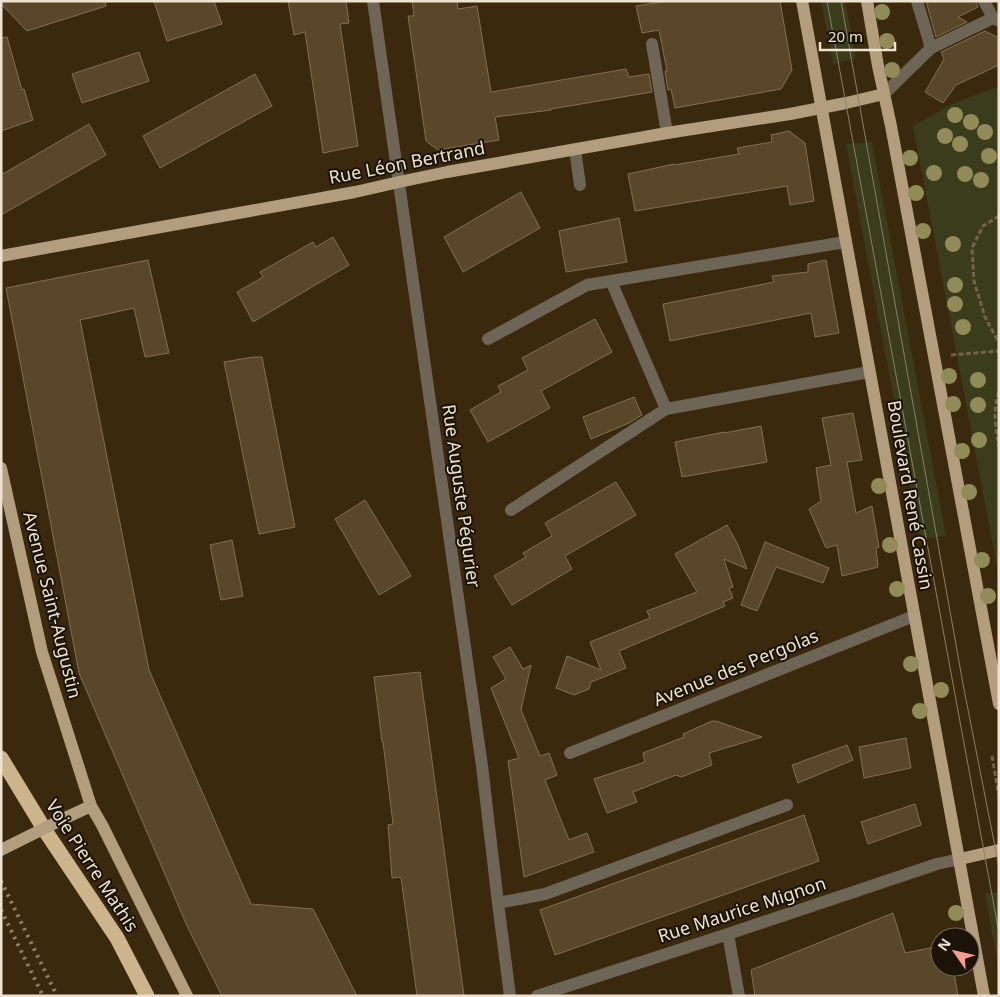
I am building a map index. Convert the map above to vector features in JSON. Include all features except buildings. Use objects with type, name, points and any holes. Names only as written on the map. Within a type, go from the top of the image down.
[{"type":"highway","name":"Voie Pierre Mathis","points":[[1,758],[46,832],[117,938],[147,996]]},
{"type":"main road","name":"Boulevard René Cassin","points":[[802,1],[984,996]]},
{"type":"main road","points":[[867,1],[999,704]]},
{"type":"main road","name":"Rue Léon Bertrand","points":[[1,256],[667,133],[821,108],[884,94]]},
{"type":"main road","name":"Avenue Saint-Augustin","points":[[1,468],[42,652],[91,806],[187,996]]},
{"type":"main road","points":[[1,850],[91,806]]},
{"type":"main road","points":[[960,860],[999,850]]},
{"type":"street","name":"Rue Auguste Pégurier","points":[[372,1],[482,766],[510,996]]},
{"type":"street","points":[[918,1],[931,48]]},
{"type":"street","points":[[884,94],[931,48],[996,20],[984,1]]},
{"type":"street","points":[[652,44],[667,133]]},
{"type":"street","points":[[575,150],[580,186]]},
{"type":"street","points":[[488,339],[587,285],[845,242]]},
{"type":"street","points":[[611,281],[666,410]]},
{"type":"street","points":[[511,510],[666,410],[869,372]]},
{"type":"street","name":"Avenue des Pergolas","points":[[570,753],[914,616]]},
{"type":"street","points":[[498,903],[544,894],[787,805]]},
{"type":"street","name":"Rue Maurice Mignon","points":[[537,996],[937,864],[960,860]]},
{"type":"street","points":[[728,934],[739,996]]},
{"type":"path","points":[[999,216],[983,226],[972,248],[974,281],[984,317],[999,343]]},
{"type":"path","points":[[945,355],[999,351]]},
{"type":"path","points":[[999,392],[996,400],[995,426],[999,449]]},
{"type":"path","points":[[992,756],[999,797]]},
{"type":"green space","points":[[821,1],[845,1],[856,58],[833,64]]},
{"type":"green space","points":[[999,86],[999,577],[913,126],[950,105]]},
{"type":"green space","points":[[872,142],[946,536],[920,539],[846,144]]},
{"type":"green space","points":[[999,892],[999,970],[985,894]]},
{"type":"tram line","points":[[827,1],[999,933]]},
{"type":"tram line","points":[[841,1],[963,684],[999,867]]},
{"type":"railway","points":[[1,881],[57,996]]},
{"type":"railway","points":[[1,910],[43,996]]}]
